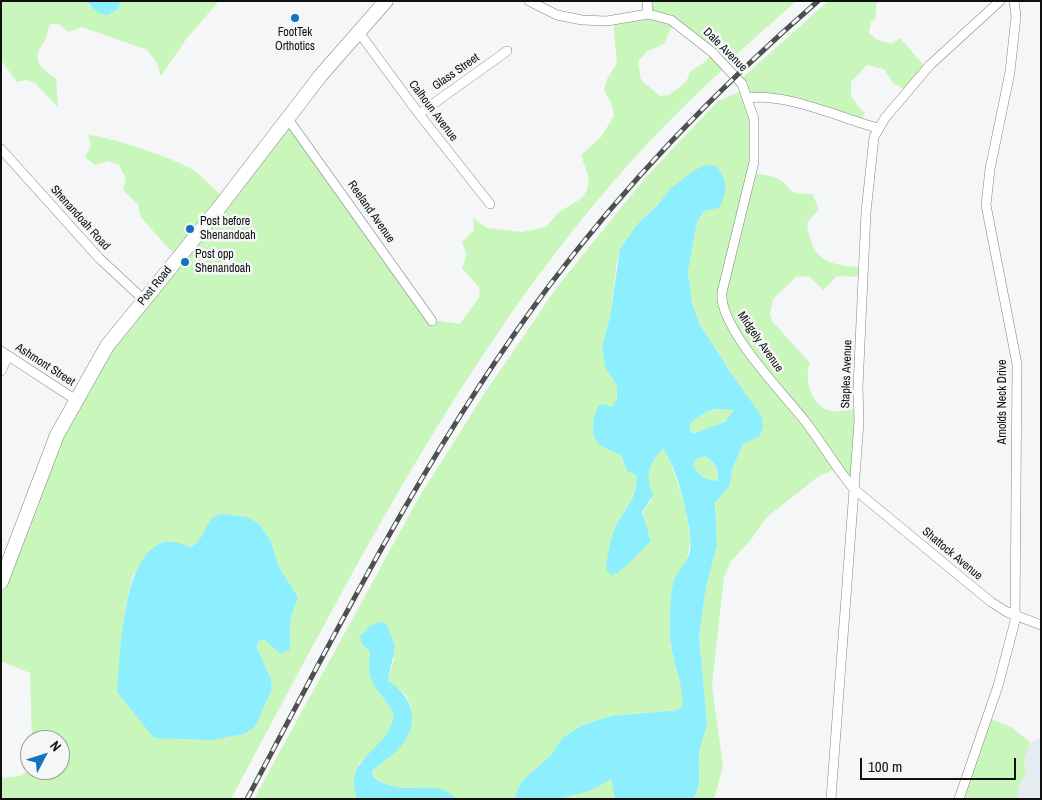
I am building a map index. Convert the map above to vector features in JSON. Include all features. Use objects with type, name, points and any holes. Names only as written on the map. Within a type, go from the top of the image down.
[{"type":"main road","name":"Post Road","points":[[1,582],[57,435],[107,346],[382,3]]},
{"type":"street","points":[[529,1],[557,15],[582,20],[607,20],[648,14],[647,1]]},
{"type":"street","name":"Staples Avenue","points":[[831,799],[854,489],[866,212],[872,145],[878,128],[930,65],[1000,1]]},
{"type":"street","name":"Arnolds Neck Drive","points":[[959,799],[998,686],[1012,636],[1015,614],[1017,364],[986,205],[990,169],[1010,72],[1015,26],[1014,1]]},
{"type":"street","name":"Dale Avenue","points":[[648,14],[671,20],[689,32],[726,65],[742,84],[748,98]]},
{"type":"street","name":"Calhoun Avenue","points":[[358,31],[419,114],[490,204]]},
{"type":"street","name":"Glass Street","points":[[419,114],[507,51]]},
{"type":"street","points":[[748,98],[762,96],[878,128]]},
{"type":"street","name":"Midgely Avenue","points":[[748,98],[754,119],[754,162],[722,292],[722,308],[728,321],[751,355],[806,423],[854,489]]},
{"type":"street","name":"Reeland Avenue","points":[[288,119],[432,321]]},
{"type":"street","name":"Shenandoah Road","points":[[1,149],[99,258],[143,299]]},
{"type":"street","points":[[1,371],[5,354]]},
{"type":"street","name":"Ashmont Street","points":[[5,354],[76,400]]},
{"type":"street","name":"Shattock Avenue","points":[[854,489],[986,598],[1007,612],[1041,625]]},
{"type":"shaded area","points":[[1041,738],[1041,799],[1017,799],[1020,783],[1026,773],[1024,759],[1028,747],[1030,743]]},
{"type":"green space","points":[[1,1],[85,1],[90,7],[118,9],[122,1],[219,1],[187,38],[161,76],[157,63],[147,50],[82,27],[68,32],[59,24],[51,24],[37,57],[40,65],[56,78],[58,107],[35,83],[26,80],[17,82],[1,60]]},
{"type":"green space","points":[[648,1],[796,1],[726,64],[726,67],[647,144],[575,228],[509,317],[447,410],[390,507],[335,604],[231,799],[10,799],[1,797],[1,778],[20,776],[20,780],[70,780],[70,730],[32,730],[30,673],[1,661],[1,583],[62,428],[127,318],[179,256],[168,248],[140,216],[138,204],[123,190],[126,179],[119,165],[108,161],[95,165],[85,157],[91,146],[88,135],[126,144],[184,165],[197,173],[225,198],[290,119],[433,320],[460,324],[480,296],[479,287],[462,268],[467,255],[462,242],[474,230],[473,218],[487,228],[522,232],[546,227],[559,212],[582,198],[587,190],[589,178],[581,155],[601,137],[614,116],[611,102],[604,91],[607,79],[617,63],[613,21],[648,13]],"holes":[[[674,22],[713,53],[706,61],[690,72],[686,82],[669,95],[660,96],[641,80],[638,62],[646,52],[664,44]],[[208,523],[260,525],[271,541],[279,567],[298,597],[290,621],[290,649],[264,639],[258,642],[257,648],[271,679],[272,689],[255,727],[117,692],[125,609],[133,575],[168,541],[191,547],[201,541]]]},
{"type":"green space","points":[[828,1],[879,1],[876,4],[876,17],[871,22],[869,33],[876,39],[892,44],[900,38],[927,69],[908,91],[893,83],[884,69],[867,65],[851,82],[851,96],[862,111],[865,111],[861,122],[791,101],[750,99],[754,173],[776,178],[787,185],[793,192],[812,194],[819,209],[807,223],[813,247],[818,254],[832,263],[865,268],[863,277],[837,276],[823,290],[809,276],[796,277],[773,299],[770,314],[772,321],[810,363],[808,377],[814,399],[824,408],[831,411],[859,409],[854,485],[835,469],[819,476],[767,517],[750,541],[731,561],[724,577],[712,686],[723,766],[714,799],[693,799],[699,783],[699,753],[707,722],[699,637],[706,587],[717,546],[715,503],[729,487],[733,467],[743,444],[759,437],[738,383],[699,323],[692,303],[688,272],[697,222],[704,211],[718,208],[670,189],[656,207],[640,221],[617,261],[610,317],[602,347],[605,367],[617,386],[617,399],[602,446],[621,455],[627,471],[636,475],[633,496],[615,529],[607,560],[623,568],[639,550],[651,541],[643,515],[646,506],[651,501],[648,486],[650,467],[663,449],[668,455],[686,509],[690,541],[687,560],[675,579],[672,589],[671,647],[683,695],[683,707],[677,710],[612,716],[581,725],[562,738],[551,755],[521,782],[514,799],[457,799],[437,788],[391,787],[373,777],[372,771],[386,758],[412,718],[411,706],[406,695],[388,681],[394,658],[362,644],[370,652],[370,672],[375,686],[394,714],[393,722],[386,735],[359,763],[358,799],[254,799],[418,499],[484,394],[557,287],[646,177],[718,101],[743,90],[739,81]]},
{"type":"green space","points":[[713,409],[734,410],[731,416],[722,423],[692,434],[689,426],[697,418]]},
{"type":"green space","points":[[705,456],[715,467],[718,482],[703,477],[693,465],[696,459]]},
{"type":"green space","points":[[989,718],[1011,727],[1030,742],[1024,759],[1026,773],[1020,783],[1017,799],[959,799]]},
{"type":"green space","points":[[611,779],[615,799],[553,799],[590,791]]},
{"type":"water","points":[[85,1],[122,1],[118,9],[107,15],[99,13]]},
{"type":"water","points":[[706,165],[716,166],[725,181],[725,192],[719,208],[704,211],[697,222],[688,272],[692,303],[699,323],[762,417],[763,427],[759,437],[743,444],[733,467],[729,487],[715,503],[717,546],[706,587],[699,637],[707,722],[699,753],[698,788],[693,799],[615,799],[611,779],[590,791],[561,798],[514,799],[521,782],[551,755],[562,738],[582,725],[612,716],[677,710],[683,706],[681,688],[672,653],[670,606],[673,584],[689,555],[691,542],[687,514],[678,482],[663,449],[654,460],[649,471],[649,483],[653,495],[642,512],[651,541],[626,566],[611,575],[606,569],[610,543],[615,528],[633,496],[636,475],[627,471],[621,455],[598,443],[593,428],[598,406],[603,404],[612,407],[617,399],[617,386],[605,367],[602,347],[610,317],[620,249],[640,221],[656,207],[670,189],[695,170]],"holes":[[[713,409],[734,410],[725,422],[692,434],[689,426],[697,418]],[[705,456],[716,467],[718,481],[703,477],[693,465],[696,459]]]},
{"type":"water","points":[[221,514],[248,517],[260,525],[271,541],[279,567],[298,597],[290,621],[290,649],[281,654],[264,639],[258,642],[257,648],[271,679],[272,689],[255,727],[244,734],[211,740],[154,738],[117,692],[122,631],[132,585],[140,565],[150,550],[165,542],[191,547],[201,538],[211,520]]},
{"type":"water","points":[[381,622],[387,625],[395,646],[388,681],[402,693],[411,707],[412,724],[401,746],[372,771],[373,777],[384,784],[396,787],[439,789],[449,792],[457,799],[357,798],[354,784],[356,772],[361,763],[391,727],[394,714],[374,686],[370,672],[370,652],[362,644],[360,636],[371,625]]},
{"type":"railway","points":[[247,799],[388,536],[465,409],[549,286],[610,209],[676,136],[745,67],[818,1]]},
{"type":"place","name":"FootTek Orthotics","points":[[295,18]]},
{"type":"place","name":"Post before Shenandoah","points":[[190,229]]},
{"type":"place","name":"Post opp Shenandoah","points":[[185,262]]}]
